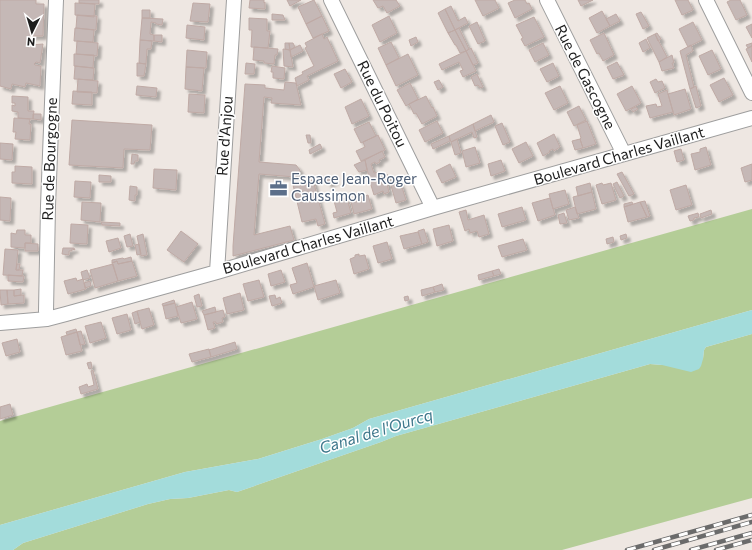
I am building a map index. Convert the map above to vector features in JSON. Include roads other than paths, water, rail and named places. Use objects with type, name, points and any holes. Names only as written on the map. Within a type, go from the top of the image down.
[{"type":"street","name":"Rue de Bourgogne","points":[[47,319],[48,206],[56,0]]},
{"type":"street","name":"Rue d'Anjou","points":[[217,272],[234,0]]},
{"type":"street","name":"Rue du Poitou","points":[[331,0],[433,208]]},
{"type":"street","name":"Rue de Gascogne","points":[[547,0],[624,154]]},
{"type":"street","points":[[706,0],[752,93]]},
{"type":"street","name":"Boulevard Charles Vaillant","points":[[0,323],[47,319],[66,314],[752,118]]},
{"type":"water","name":"Canal de l'Ourcq","points":[[752,310],[752,334],[706,347],[701,366],[699,369],[691,372],[662,365],[650,364],[396,436],[237,492],[229,490],[148,504],[23,543],[13,550],[0,550],[0,525],[185,472],[258,459],[353,428],[369,419]]},
{"type":"railway","points":[[627,550],[752,515]]},
{"type":"railway","points":[[654,550],[752,522]]},
{"type":"railway","points":[[691,550],[752,533]]},
{"type":"railway","points":[[716,550],[752,540]]},
{"type":"place","name":"Espace Jean-Roger Caussimon","points":[[278,188]]}]
